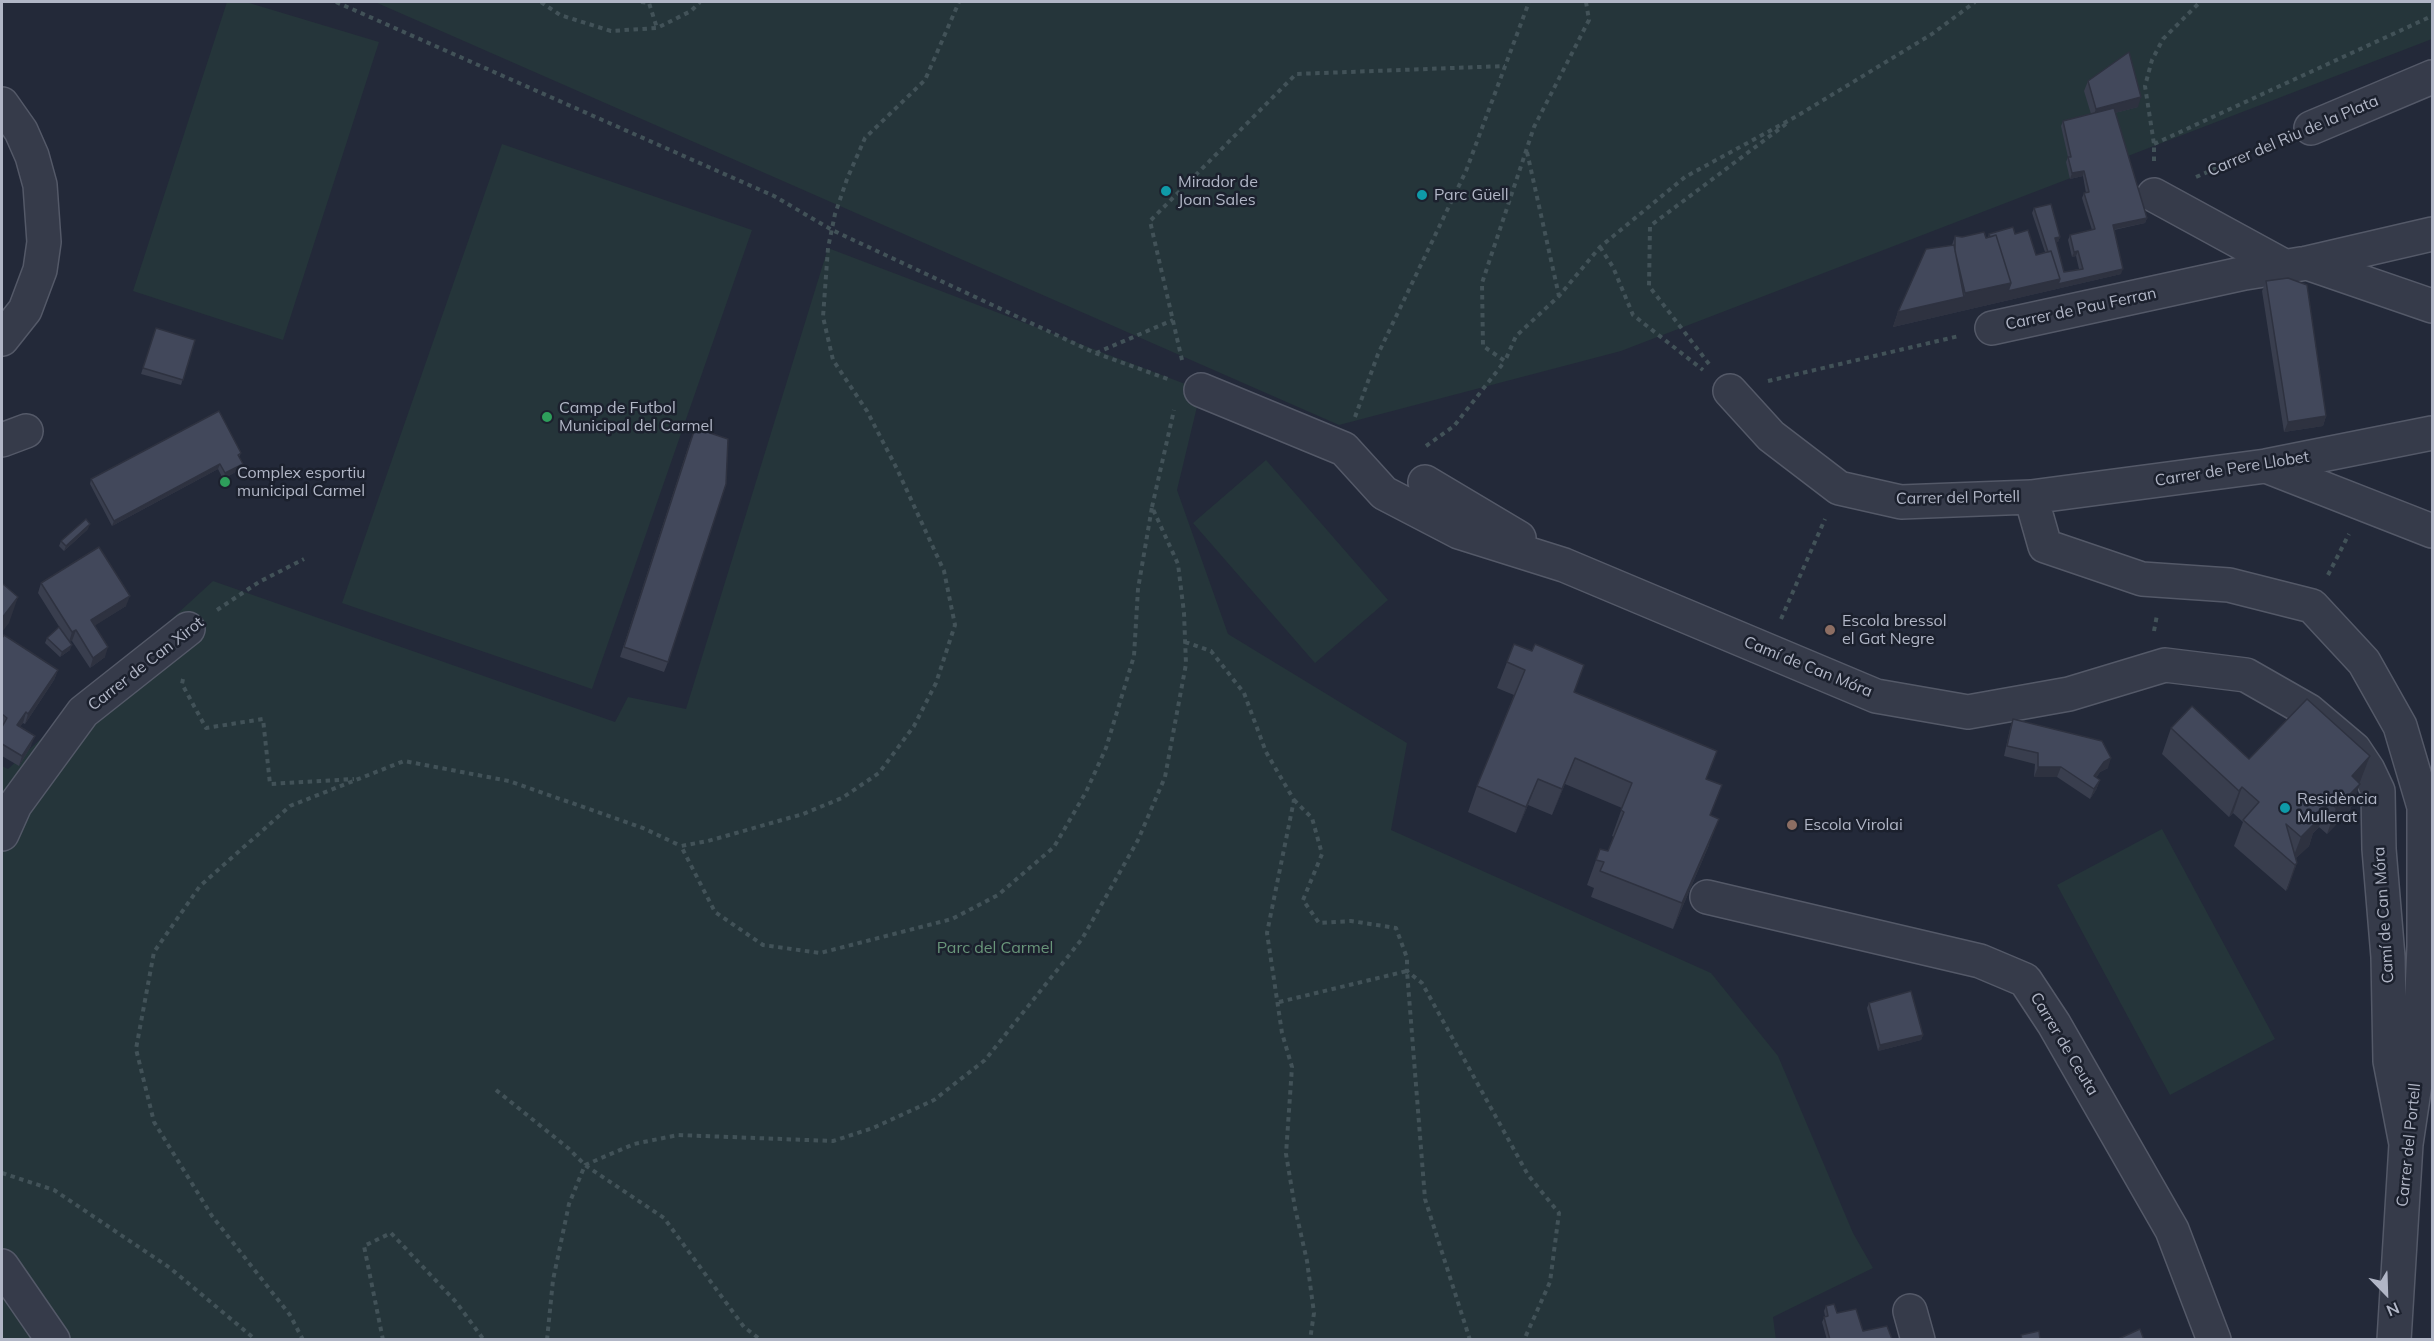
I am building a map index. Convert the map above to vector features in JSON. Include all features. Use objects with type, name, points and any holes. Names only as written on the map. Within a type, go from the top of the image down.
[{"type":"street","name":"Carrer del Riu de la Plata","points":[[2311,128],[2433,77]]},
{"type":"street","points":[[2,104],[21,130],[32,156],[40,185],[44,242],[40,270],[25,310],[2,339]]},
{"type":"street","points":[[2154,195],[2295,264],[2433,306]]},
{"type":"street","name":"Carrer de Pau Ferran","points":[[1992,328],[2433,234]]},
{"type":"street","points":[[1201,390],[1344,449]]},
{"type":"street","name":"Carrer del Portell","points":[[1730,391],[1771,436],[1839,488],[1901,502],[2031,497],[2045,546],[2142,579],[2229,585],[2312,606],[2364,662],[2400,726],[2424,807],[2428,874],[2419,1057],[2406,1144],[2394,1340]]},
{"type":"street","name":"Carrer de Pere Llobet","points":[[2031,497],[2266,466],[2433,434]]},
{"type":"street","name":"Camí de Can Móra","points":[[1344,449],[1384,493],[1459,532],[1564,565],[1876,696],[1968,712],[2069,694],[2165,665],[2246,675],[2309,711],[2354,749],[2378,791],[2379,849],[2388,957],[2390,1061],[2406,1144]]},
{"type":"street","points":[[2266,466],[2433,531]]},
{"type":"street","points":[[1422,467],[1564,565]]},
{"type":"street","name":"Carrer de Can Xirot","points":[[2,834],[15,805],[83,712],[188,629]]},
{"type":"street","name":"Carrer de Ceuta","points":[[1707,897],[1980,961],[2025,980],[2054,1024],[2172,1230],[2214,1340]]},
{"type":"street","points":[[2,1266],[53,1340]]},
{"type":"path","points":[[336,2],[774,196],[832,230],[1095,353],[1201,390]]},
{"type":"path","points":[[541,2],[560,15],[611,31],[657,28],[691,11],[700,2]]},
{"type":"path","points":[[641,2],[649,3],[657,28]]},
{"type":"path","points":[[303,1340],[290,1315],[212,1216],[154,1122],[136,1049],[154,952],[200,886],[290,806],[404,761],[509,781],[643,828],[681,846],[708,842],[803,814],[842,798],[879,773],[914,726],[936,683],[955,626],[944,571],[897,469],[867,411],[832,360],[823,317],[828,248],[847,179],[865,138],[925,80],[959,2]]},
{"type":"path","points":[[1344,449],[1378,354],[1466,171],[1529,2]]},
{"type":"path","points":[[1505,361],[1483,346],[1482,283],[1534,127],[1589,20],[1586,2]]},
{"type":"path","points":[[1422,467],[1505,361],[1516,336],[1559,296],[1600,247],[1685,177],[1797,116],[1932,34],[1976,2]]},
{"type":"path","points":[[2154,195],[2154,144],[2145,86],[2152,60],[2163,39],[2200,2]]},
{"type":"path","points":[[2154,144],[2433,16]]},
{"type":"path","points":[[1201,390],[1185,372],[1150,221],[1296,74],[1505,66]]},
{"type":"path","points":[[1730,391],[1649,286],[1650,226],[1797,116]]},
{"type":"path","name":"Carrer del Riu de la Plata","points":[[2154,195],[2311,128]]},
{"type":"path","points":[[1526,151],[1559,296]]},
{"type":"path","points":[[1600,247],[1613,267],[1633,315],[1730,391]]},
{"type":"path","points":[[1095,353],[1173,320]]},
{"type":"path","name":"Carrer de Pau Ferran","points":[[1730,391],[1992,328]]},
{"type":"path","points":[[681,846],[715,912],[763,945],[820,953],[952,919],[998,896],[1054,847],[1086,792],[1106,748],[1134,656],[1138,589],[1152,507],[1174,410],[1201,390]]},
{"type":"path","points":[[2312,606],[2365,504]]},
{"type":"path","points":[[547,1340],[553,1280],[569,1204],[585,1165],[634,1144],[678,1135],[832,1141],[873,1128],[934,1100],[985,1060],[1082,939],[1138,840],[1165,777],[1186,664],[1178,564],[1152,507]]},
{"type":"path","points":[[1767,650],[1828,514]]},
{"type":"path","name":"Carrer de Can Xirot","points":[[188,629],[259,582],[304,559]]},
{"type":"path","points":[[2153,635],[2158,608]]},
{"type":"path","points":[[188,629],[182,684],[206,728],[263,718],[270,784],[358,779]]},
{"type":"path","points":[[1185,642],[1211,651],[1244,693],[1266,752],[1294,800],[1312,818],[1323,854],[1303,900],[1319,923],[1351,921],[1396,928],[1407,958],[1425,1199],[1470,1340]]},
{"type":"path","points":[[1294,800],[1267,933],[1282,1033],[1292,1067],[1286,1154],[1314,1312],[1310,1340]]},
{"type":"path","points":[[1279,1002],[1407,971]]},
{"type":"path","points":[[1407,971],[1422,983],[1528,1175],[1559,1213],[1550,1282],[1524,1340]]},
{"type":"path","points":[[496,1090],[585,1165],[664,1218],[744,1327],[761,1340]]},
{"type":"path","points":[[2,1173],[54,1190],[170,1268],[256,1340]]},
{"type":"path","points":[[383,1340],[364,1246],[391,1233],[456,1302],[484,1340]]},
{"type":"green space","points":[[227,2],[246,2],[379,42],[283,340],[133,291]]},
{"type":"green space","name":"Parc Güell","points":[[375,2],[2432,2],[2432,39],[1621,351],[1339,425]]},
{"type":"green space","name":"Camp de Futbol Municipal del Carmel","points":[[502,144],[752,230],[592,689],[342,603]]},
{"type":"green space","name":"Parc del Carmel","points":[[828,248],[1201,390],[1177,490],[1228,634],[1407,743],[1391,830],[1711,973],[1778,1056],[1853,1233],[1873,1268],[1773,1317],[1776,1340],[2,1339],[2,766],[8,769],[213,581],[615,722],[628,697],[686,709]]},
{"type":"green space","points":[[1266,460],[1388,600],[1315,663],[1193,523]]},
{"type":"green space","points":[[2162,829],[2275,1039],[2170,1095],[2057,885]]},
{"type":"building","points":[[2129,52],[2141,97],[2096,109],[2088,81]]},
{"type":"building","points":[[2114,108],[2147,218],[2113,225],[2123,269],[2058,284],[2060,279],[2051,251],[2048,252],[2034,208],[2051,204],[2060,237],[2055,238],[2064,272],[2083,269],[2078,251],[2074,252],[2070,235],[2095,229],[2084,193],[2089,192],[2084,171],[2072,173],[2063,121]]},
{"type":"building","points":[[2013,227],[2015,234],[2028,230],[2036,255],[2051,251],[2060,279],[2008,291],[2011,283],[1996,235],[1990,237],[1989,234]]},
{"type":"building","points":[[1984,232],[1986,238],[1996,235],[2011,283],[1965,293],[1955,251],[1955,236],[1962,237]]},
{"type":"building","points":[[1954,245],[1964,297],[1898,312],[1926,249]]},
{"type":"building","points":[[2288,278],[2307,285],[2326,416],[2288,422],[2266,281]]},
{"type":"building","points":[[156,328],[195,340],[183,380],[143,368]]},
{"type":"building","points":[[219,411],[241,453],[238,455],[243,464],[225,473],[220,464],[114,521],[91,479]]},
{"type":"building","points":[[695,428],[728,439],[726,484],[668,662],[624,647]]},
{"type":"building","points":[[86,519],[90,524],[66,546],[61,541]]},
{"type":"building","points":[[99,547],[130,596],[91,620],[108,647],[93,658],[76,630],[72,632],[41,583]]},
{"type":"building","points":[[3,584],[18,597],[2,618],[2,586]]},
{"type":"building","points":[[59,627],[72,645],[62,652],[47,638]]},
{"type":"building","points":[[4,635],[58,670],[28,714],[26,712],[17,725],[35,736],[22,756],[2,744],[2,727],[7,718],[2,714],[2,638]]},
{"type":"building","points":[[1514,644],[1532,651],[1535,644],[1584,665],[1574,692],[1717,751],[1706,779],[1722,785],[1710,815],[1719,819],[1682,903],[1600,871],[1604,862],[1596,860],[1600,849],[1608,851],[1624,812],[1621,810],[1632,783],[1575,758],[1562,789],[1538,779],[1526,807],[1477,786],[1525,670],[1507,662]]},
{"type":"building","name":"Residència Mullerat","points":[[2307,699],[2370,756],[2352,776],[2360,784],[2336,808],[2329,801],[2314,816],[2318,820],[2301,837],[2286,824],[2297,863],[2295,865],[2243,820],[2259,802],[2242,787],[2239,791],[2171,728],[2192,706],[2249,759]]},
{"type":"building","points":[[2013,719],[2102,741],[2111,758],[2104,762],[2094,776],[2100,780],[2094,789],[2061,767],[2038,767],[2038,753],[2007,746]]},
{"type":"building","points":[[1911,991],[1923,1035],[1880,1045],[1869,1003]]},
{"type":"building","points":[[1834,1304],[1837,1313],[1856,1309],[1863,1331],[1887,1326],[1892,1339],[1830,1340],[1824,1317],[1828,1316],[1826,1306]]},
{"type":"building","points":[[2140,1329],[2144,1340],[2116,1340]]},
{"type":"building","points":[[2039,1331],[2040,1340],[2022,1340],[2021,1335]]},
{"type":"place","name":"Mirador de Joan Sales","points":[[1166,191]]},
{"type":"place","name":"Parc Güell","points":[[1422,195]]},
{"type":"place","name":"Camp de Futbol Municipal del Carmel","points":[[547,417]]},
{"type":"place","name":"Complex esportiu municipal Carmel","points":[[225,482]]},
{"type":"place","name":"Escola bressol el Gat Negre","points":[[1830,630]]},
{"type":"place","name":"Residència Mullerat","points":[[2285,808]]},
{"type":"place","name":"Escola Virolai","points":[[1792,825]]}]
